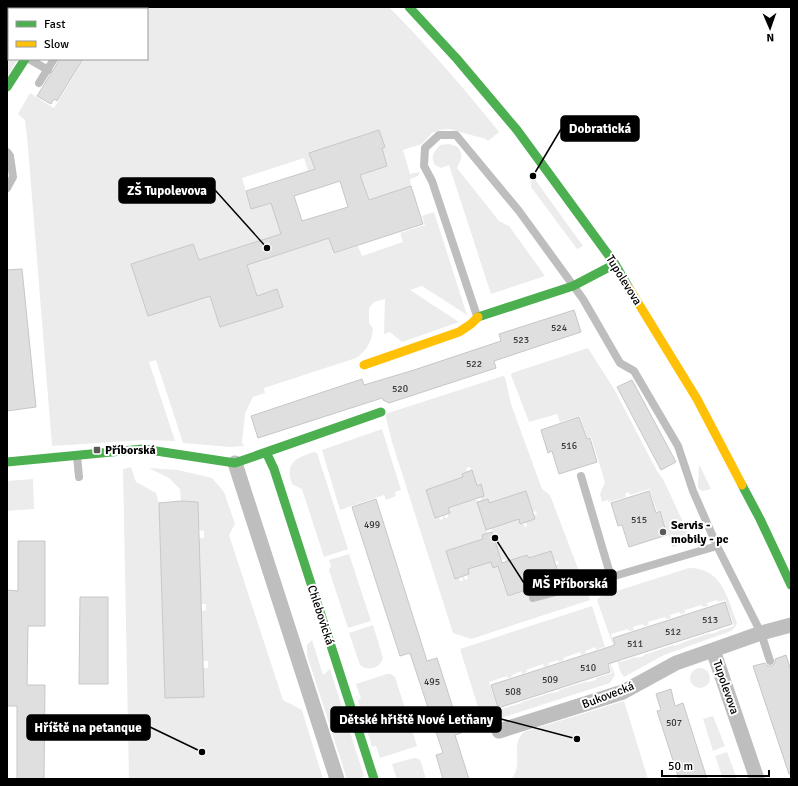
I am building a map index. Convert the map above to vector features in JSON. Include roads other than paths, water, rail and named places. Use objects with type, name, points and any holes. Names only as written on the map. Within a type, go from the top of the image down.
[{"type":"street","name":"Tupolevova","points":[[409,7],[457,59],[517,130],[616,264],[669,351],[712,427],[760,519],[791,585]]},
{"type":"street","points":[[7,87],[24,60]]},
{"type":"street","points":[[364,365],[459,332],[478,317],[573,286],[616,264]]},
{"type":"street","points":[[7,462],[143,449],[235,463],[381,412]]},
{"type":"street","name":"Chlebovická","points":[[266,452],[278,483],[374,779]]},
{"type":"street","points":[[235,463],[338,779]]},
{"type":"street","name":"Tupolevova","points":[[757,779],[713,650],[761,633],[791,625]]},
{"type":"street","name":"Bukovecká","points":[[500,731],[623,692],[676,663],[713,650]]},
{"type":"lane","points":[[31,60],[48,70]]},
{"type":"lane","points":[[39,83],[53,60]]},
{"type":"lane","points":[[478,317],[432,181],[424,166],[425,148],[439,135],[456,135],[519,211],[583,299],[620,363],[634,371],[678,446],[693,491],[717,546],[761,633],[770,661]]},
{"type":"lane","points":[[7,152],[10,156],[13,177],[7,188]]},
{"type":"lane","points":[[77,455],[79,477]]},
{"type":"lane","points":[[581,476],[611,577]]},
{"type":"lane","points":[[533,598],[717,546]]},
{"type":"place","name":"Dobratická","points":[[533,176]]},
{"type":"place","name":"ZŠ Tupolevova","points":[[267,248]]},
{"type":"place","name":"Příborská","points":[[97,450]]},
{"type":"place","name":"Servis - mobily - pc","points":[[663,532]]},
{"type":"place","name":"MŠ Příborská","points":[[495,538]]},
{"type":"place","name":"Dětské hřiště Nové Letňany","points":[[577,739]]},
{"type":"place","name":"Hříště na petanque","points":[[202,752]]}]
